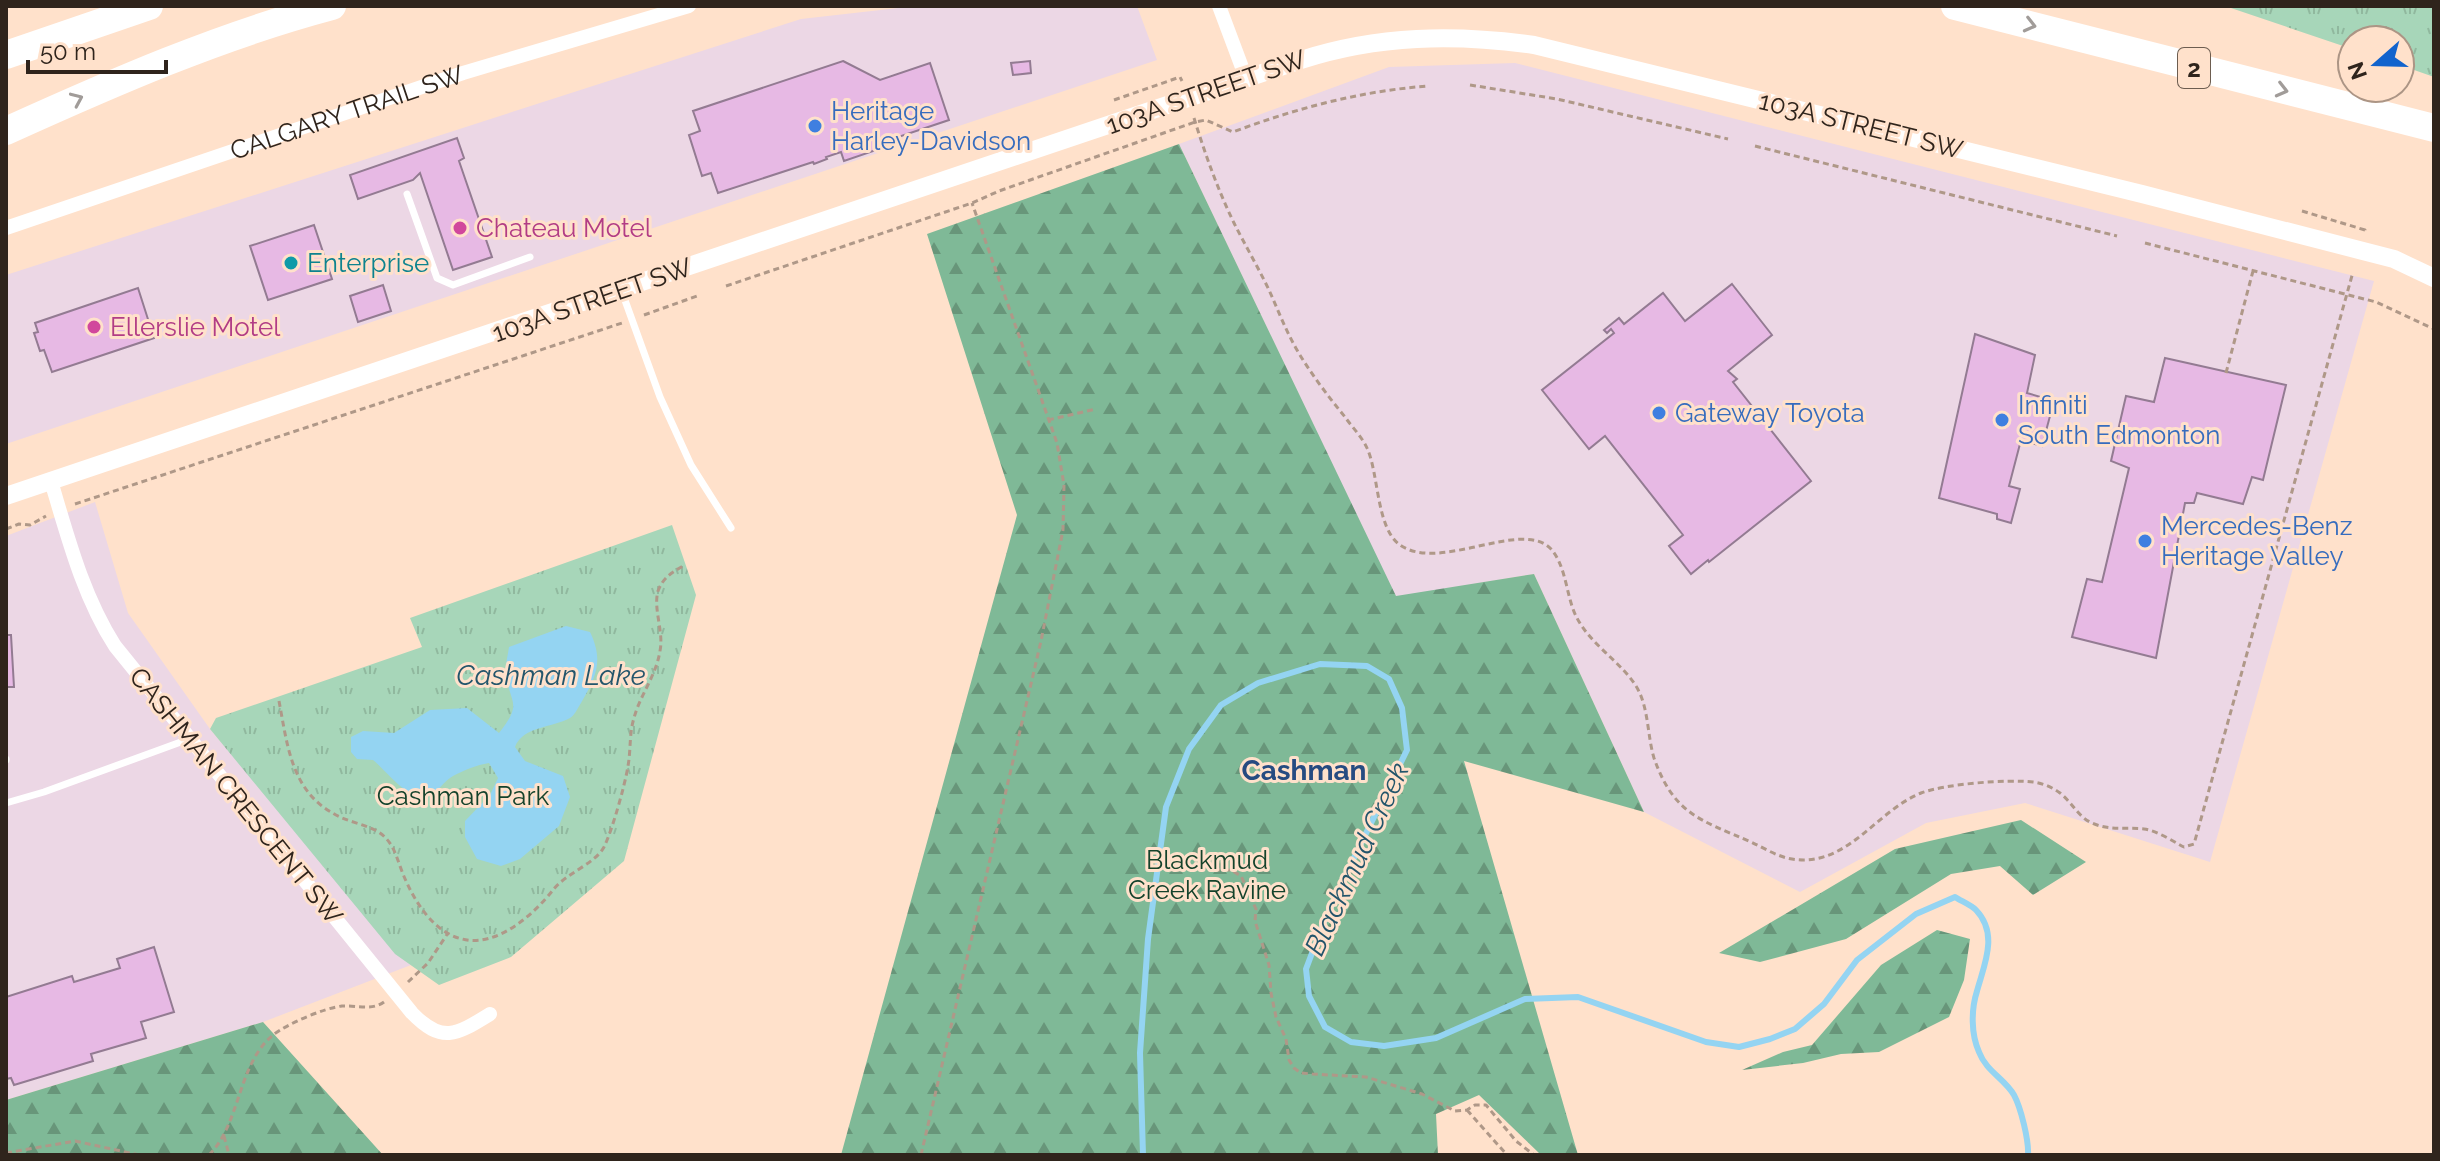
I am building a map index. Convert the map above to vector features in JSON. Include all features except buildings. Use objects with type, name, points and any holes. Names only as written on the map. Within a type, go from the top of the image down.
[{"type":"highway","points":[[6,55],[149,6]]},
{"type":"highway","points":[[6,131],[112,83],[332,6]]},
{"type":"highway","name":"2","points":[[1955,6],[2434,128]]},
{"type":"street","name":"CALGARY TRAIL SW","points":[[6,228],[463,73],[689,6]]},
{"type":"street","points":[[1219,6],[1246,78]]},
{"type":"street","name":"103A STREET SW","points":[[6,496],[1246,78],[1326,52],[1395,40],[1471,38],[1534,45],[2349,247],[2394,259],[2434,278]]},
{"type":"street","name":"CASHMAN CRESCENT SW","points":[[51,481],[82,582],[115,646],[395,993],[425,1027],[439,1034],[449,1035],[462,1030],[490,1014]]},
{"type":"lane","points":[[407,194],[437,278],[453,285],[530,257]]},
{"type":"lane","points":[[621,290],[660,397],[691,465],[731,528]]},
{"type":"lane","points":[[6,803],[189,739]]},
{"type":"path","points":[[1114,100],[1180,77],[1182,81]]},
{"type":"path","points":[[1470,85],[1557,99],[1728,139]]},
{"type":"path","points":[[726,286],[972,203],[1194,120],[1206,120],[1233,132],[1342,98],[1428,86]]},
{"type":"path","points":[[1194,120],[1234,223],[1295,348],[1365,444],[1374,467],[1384,524],[1399,544],[1419,552],[1448,552],[1525,538],[1538,539],[1553,550],[1576,617],[1636,686],[1643,704],[1653,756],[1675,801],[1693,817],[1789,859],[1813,860],[1837,853],[1921,793],[1950,785],[2031,781],[2060,792],[2082,817],[2093,823],[2112,829],[2149,830],[2184,847],[2194,844],[2353,272]]},
{"type":"path","points":[[1755,146],[2117,236]]},
{"type":"path","points":[[921,1155],[1038,656],[1063,530],[1064,485],[1057,443],[972,203]]},
{"type":"path","points":[[2302,211],[2365,230],[2364,234]]},
{"type":"path","points":[[2145,243],[2376,302],[2434,329]]},
{"type":"path","points":[[2226,373],[2253,271]]},
{"type":"path","points":[[89,498],[93,500],[697,296]]},
{"type":"path","points":[[1048,420],[1096,409]]},
{"type":"path","points":[[6,529],[32,522]]},
{"type":"path","points":[[279,701],[291,761],[303,786],[331,812],[370,827],[388,839],[422,909],[439,928],[470,941],[482,939],[507,930],[533,912],[567,875],[603,850],[628,768],[633,722],[654,674],[661,649],[659,591],[666,577],[683,566]]},
{"type":"path","points":[[1214,870],[1231,870],[1241,876],[1256,909],[1255,921],[1269,965],[1276,1017],[1294,1068],[1301,1073],[1366,1077],[1422,1094],[1455,1111],[1486,1105],[1516,1141],[1534,1155]]},
{"type":"path","points":[[410,981],[428,963],[448,933]]},
{"type":"path","points":[[209,1155],[224,1136],[249,1072],[270,1037],[282,1028],[338,1006],[377,1007],[386,1000]]},
{"type":"path","points":[[1467,1110],[1507,1155]]},
{"type":"path","points":[[224,1136],[229,1155]]},
{"type":"path","points":[[6,1153],[75,1141],[139,1155]]},
{"type":"shaded area","points":[[916,6],[1137,6],[1157,60],[6,444],[6,275],[801,19]]},
{"type":"shaded area","points":[[1515,63],[2374,281],[2210,862],[2025,803],[1926,823],[1800,892],[1644,812],[1534,574],[1396,597],[1179,144],[1389,67]]},
{"type":"shaded area","points":[[95,502],[128,613],[210,729],[411,965],[263,1022],[6,1100],[6,536]]},
{"type":"green space","points":[[2225,6],[2434,6],[2434,77],[2416,71],[2416,24],[2336,24],[2336,44]]},
{"type":"green space","name":"Blackmud Creek Ravine","points":[[1179,144],[1396,596],[1534,574],[1644,812],[1464,761],[1578,1155],[1541,1155],[1479,1095],[1436,1114],[1438,1155],[841,1155],[1017,515],[927,234]]},
{"type":"green space","name":"Cashman Park","points":[[672,525],[696,595],[624,861],[511,957],[439,985],[395,954],[210,729],[216,718],[422,647],[410,618]]},
{"type":"green space","points":[[2021,820],[2086,862],[2033,895],[2000,866],[1951,874],[1846,939],[1760,962],[1719,953],[1895,849]]},
{"type":"green space","points":[[1937,930],[1970,939],[1964,980],[1949,1017],[1879,1052],[1841,1054],[1803,1063],[1742,1070],[1783,1052],[1812,1045],[1881,965]]},
{"type":"green space","points":[[263,1022],[383,1155],[6,1155],[6,1100]]},
{"type":"water","name":"Cashman Lake","points":[[566,626],[590,632],[597,652],[591,685],[572,717],[531,731],[515,747],[525,761],[563,776],[570,797],[559,826],[520,859],[501,866],[477,859],[465,837],[465,821],[490,795],[498,778],[489,763],[453,776],[436,792],[420,796],[402,787],[373,760],[357,759],[351,752],[351,737],[363,731],[394,733],[430,710],[467,708],[499,733],[513,709],[506,673],[509,647]]},
{"type":"waterway","name":"Blackmud Creek","points":[[1143,1155],[1140,1053],[1148,939],[1166,807],[1189,749],[1221,705],[1258,683],[1320,664],[1367,666],[1389,679],[1402,708],[1407,750],[1346,874],[1306,969],[1309,996],[1325,1027],[1351,1042],[1384,1046],[1436,1038],[1525,999],[1578,997],[1706,1042],[1739,1047],[1795,1029],[1824,1004],[1857,960],[1916,914],[1955,897],[1976,910],[1987,929],[1988,950],[1974,1006],[1974,1038],[1982,1059],[2017,1101],[2026,1133],[2028,1155]]},
{"type":"place","name":"Heritage Harley-Davidson","points":[[815,126]]},
{"type":"place","name":"Chateau Motel","points":[[460,228]]},
{"type":"place","name":"Enterprise","points":[[291,263]]},
{"type":"place","name":"Ellerslie Motel","points":[[94,327]]},
{"type":"place","name":"Gateway Toyota","points":[[1659,413]]},
{"type":"place","name":"Infiniti South Edmonton","points":[[2002,420]]},
{"type":"place","name":"Mercedes-Benz Heritage Valley","points":[[2145,541]]},
{"type":"district","name":"Cashman","points":[[1304,770]]}]
